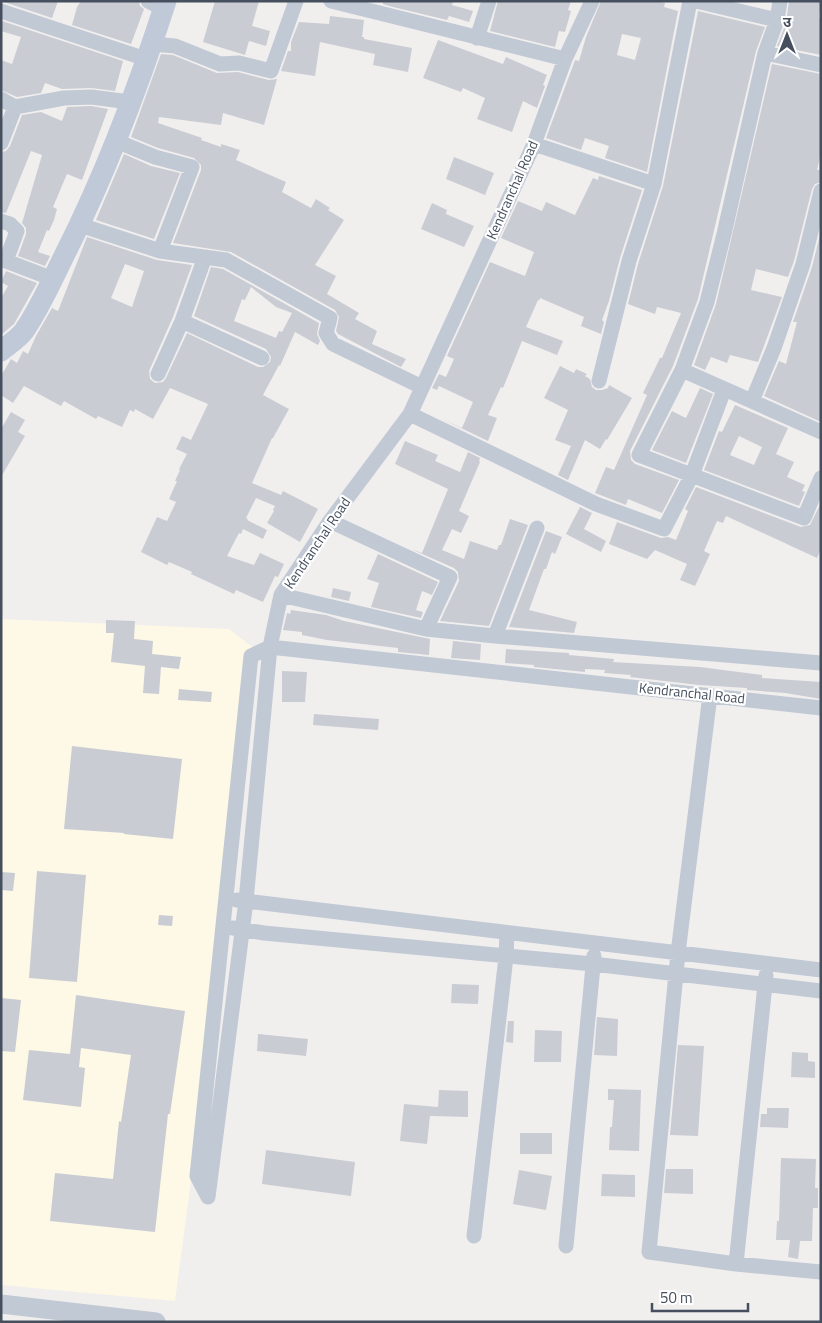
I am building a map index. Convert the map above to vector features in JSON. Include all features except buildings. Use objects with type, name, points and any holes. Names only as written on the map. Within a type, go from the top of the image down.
[{"type":"main road","points":[[1,351],[23,333],[80,225],[116,141],[149,51],[159,4]]},
{"type":"street","points":[[1,11],[149,51],[175,46],[220,64],[239,63],[271,71],[296,1]]},
{"type":"street","points":[[331,1],[565,59]]},
{"type":"street","points":[[477,38],[488,1]]},
{"type":"street","name":"Kendranchal Road","points":[[592,1],[565,59],[534,144],[410,414],[330,521],[281,595],[270,647],[821,708]]},
{"type":"street","points":[[599,381],[629,260],[654,184],[690,1]]},
{"type":"street","points":[[696,1],[777,20]]},
{"type":"street","points":[[780,1],[777,20],[765,53],[707,302],[682,370],[639,455],[804,518],[820,482]]},
{"type":"street","points":[[765,53],[821,65]]},
{"type":"street","points":[[1,100],[15,106],[64,98],[91,97],[130,102]]},
{"type":"street","points":[[1,143],[15,106]]},
{"type":"street","points":[[116,141],[155,157],[192,167],[160,251]]},
{"type":"street","points":[[534,144],[654,184]]},
{"type":"street","points":[[752,401],[774,348],[803,264],[821,191]]},
{"type":"street","points":[[1,220],[10,224],[17,231],[6,261],[53,279]]},
{"type":"street","points":[[80,225],[160,251],[226,260],[330,318],[326,333],[334,344],[422,387]]},
{"type":"street","points":[[158,374],[182,321],[205,257]]},
{"type":"street","points":[[182,321],[262,358]]},
{"type":"street","points":[[682,370],[821,432]]},
{"type":"street","points":[[410,414],[596,504],[664,529],[692,475],[724,390]]},
{"type":"street","points":[[330,521],[450,577],[426,629]]},
{"type":"street","points":[[495,636],[537,528]]},
{"type":"street","points":[[281,595],[426,629],[821,663]]},
{"type":"street","points":[[270,647],[246,902],[208,1197],[197,1176],[251,656],[270,647]]},
{"type":"street","points":[[710,695],[678,953],[649,1252],[736,1264],[821,1272]]},
{"type":"street","points":[[225,899],[821,970]]},
{"type":"street","points":[[414,947],[418,922]]},
{"type":"street","points":[[223,926],[506,957],[677,973],[821,991]]},
{"type":"street","points":[[474,1236],[506,957],[507,933]]},
{"type":"street","points":[[566,1246],[595,943]]},
{"type":"street","points":[[736,1264],[767,964]]},
{"type":"street","points":[[1,1304],[156,1322]]},
{"type":"shaded area","points":[[1,619],[229,629],[255,649],[222,949],[175,1301],[1,1285]]}]
